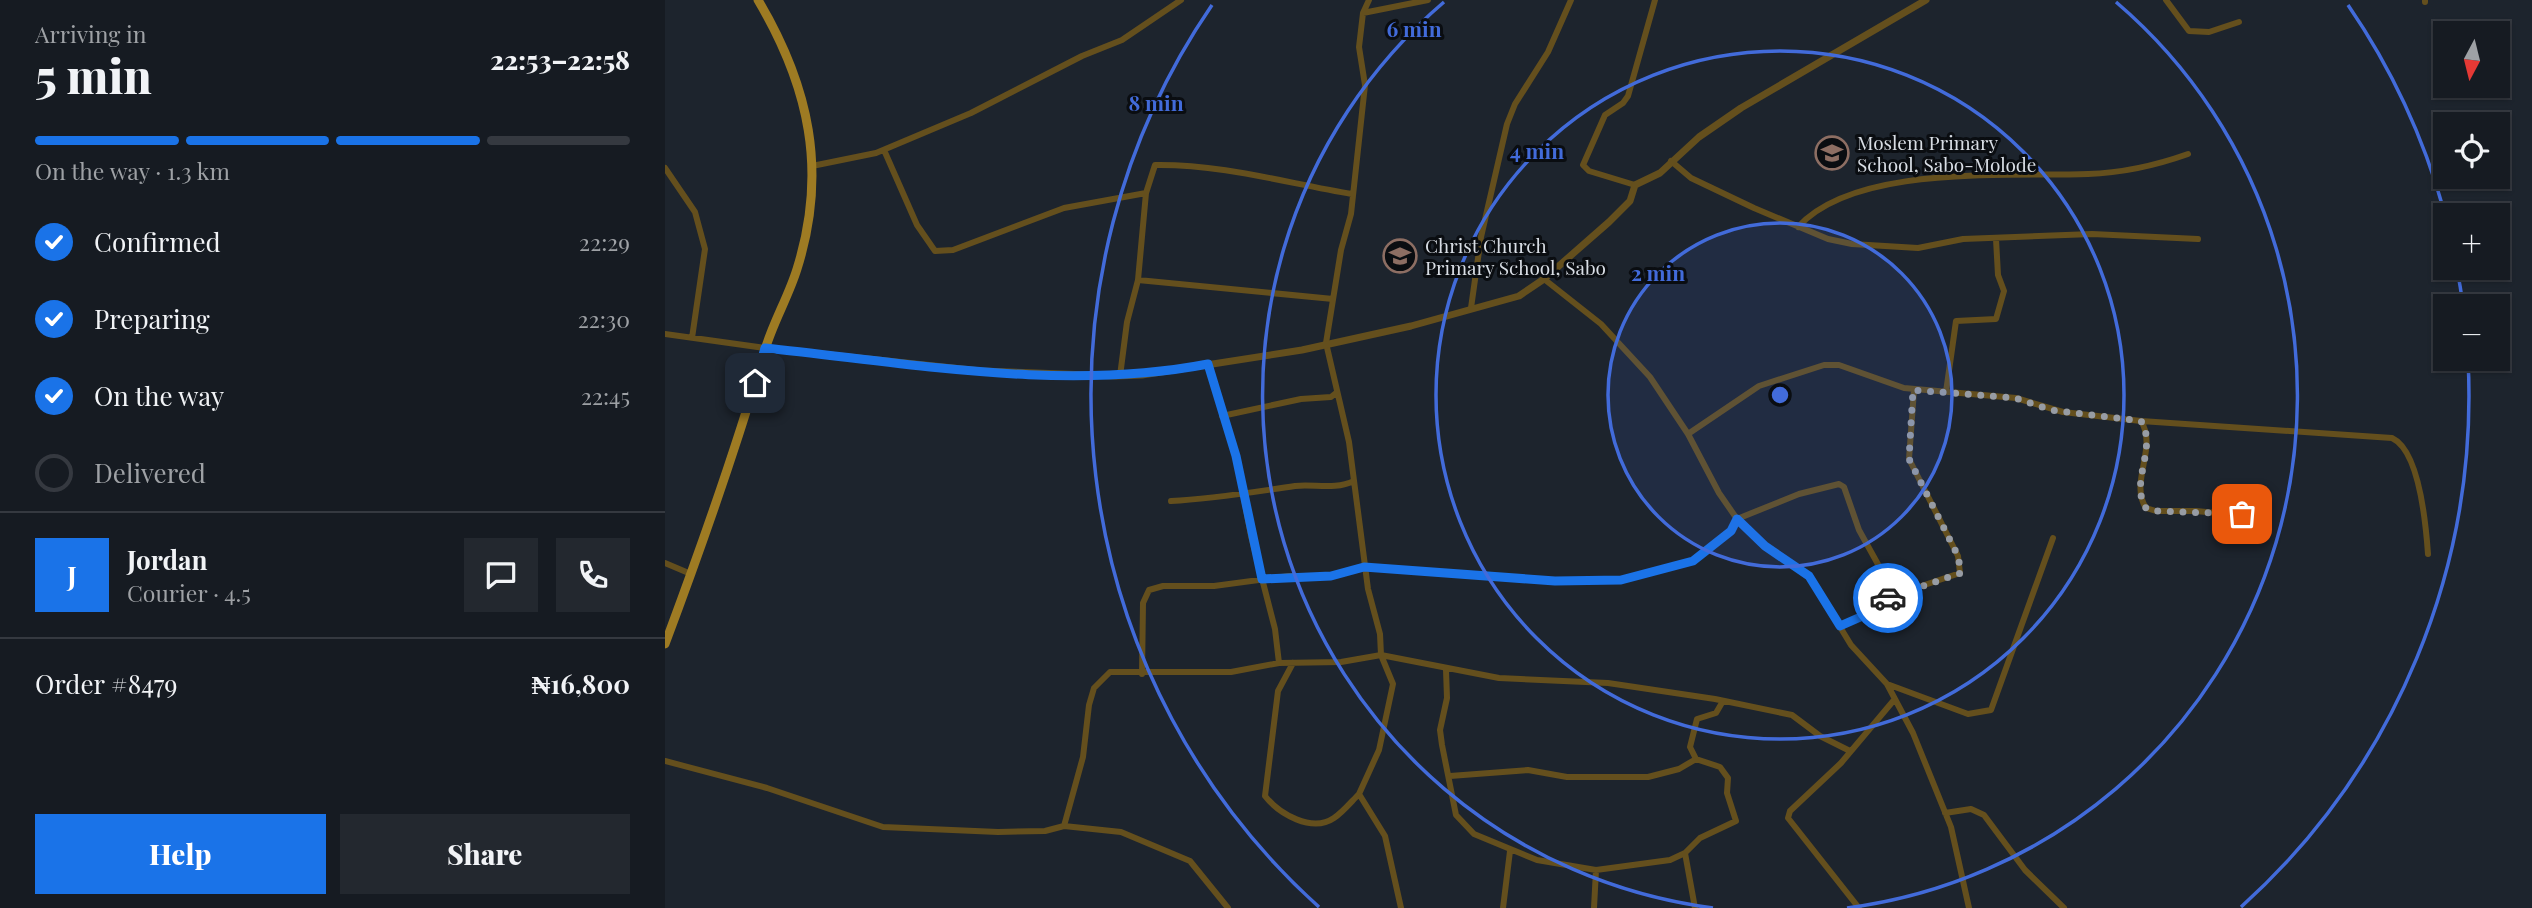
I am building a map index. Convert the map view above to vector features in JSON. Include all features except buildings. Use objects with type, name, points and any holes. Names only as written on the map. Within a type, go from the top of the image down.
[{"type":"main road","points":[[665,645],[737,443],[765,348],[781,315],[803,250],[812,198],[812,166],[802,94],[782,44],[758,0]]},
{"type":"street","points":[[812,166],[862,158],[971,113],[1081,56],[1122,40],[1181,0]]},
{"type":"street","points":[[1293,663],[1278,691],[1265,796],[1292,817],[1314,823],[1334,818],[1359,794],[1374,766],[1393,684],[1381,655],[1380,634],[1364,567],[1345,424],[1326,343],[1351,214],[1365,85],[1359,47],[1363,13],[1369,0]]},
{"type":"street","points":[[1363,13],[1428,0]]},
{"type":"street","points":[[1471,309],[1481,237],[1507,124],[1515,104],[1548,52],[1571,0]]},
{"type":"street","points":[[1655,0],[1627,96],[1623,103],[1605,115],[1583,165],[1589,171],[1635,185],[1660,173],[1671,161],[1741,108],[1926,0]]},
{"type":"street","points":[[2166,0],[2189,31],[2209,32],[2239,22]]},
{"type":"street","points":[[884,150],[917,225],[935,251],[953,250],[1064,208],[1146,193]]},
{"type":"street","points":[[1798,227],[1812,212],[1837,199],[1879,187],[1958,176],[2095,173],[2188,154]]},
{"type":"street","points":[[1671,161],[1691,178],[1798,227],[1839,242],[1868,247],[1918,248],[1963,239],[2092,234],[2198,239]]},
{"type":"street","points":[[1120,376],[1127,322],[1138,280],[1146,193],[1156,165],[1221,167],[1304,187],[1352,194]]},
{"type":"street","points":[[665,168],[695,212],[705,249],[692,338]]},
{"type":"street","points":[[665,334],[765,348],[981,371],[1120,376],[1208,364],[1411,326],[1519,296],[1544,279],[1630,201],[1635,185]]},
{"type":"street","points":[[1946,392],[1956,321],[1996,319],[2004,291],[1998,275],[1996,239]]},
{"type":"street","points":[[1544,279],[1601,324],[1650,377],[1688,434],[1719,493],[1737,519],[1765,546],[1809,576],[1863,660],[1887,684],[1913,733],[1927,774],[1945,813],[1958,850],[1969,908]]},
{"type":"street","points":[[1138,280],[1333,299]]},
{"type":"street","points":[[1208,364],[1236,456],[1275,629],[1279,663]]},
{"type":"street","points":[[1688,434],[1759,386],[1824,365],[1849,367],[1913,390],[2015,398],[2051,410],[2141,421],[2397,441],[2409,459],[2421,496],[2428,554]]},
{"type":"street","points":[[1840,626],[1865,615],[1895,595],[1961,573],[1962,570],[1958,556],[1909,459],[1913,390]]},
{"type":"street","points":[[1222,416],[1301,399],[1331,397],[1336,393]]},
{"type":"street","points":[[2141,421],[2148,435],[2141,488],[2146,508],[2156,511],[2196,510],[2258,517]]},
{"type":"street","points":[[1171,501],[1298,486],[1343,486],[1354,481]]},
{"type":"street","points":[[1142,674],[1143,603],[1149,590],[1163,586],[1215,586],[1262,579],[1331,576],[1364,567],[1568,582],[1621,580],[1693,561],[1731,531],[1737,519],[1799,494],[1842,484],[1859,530],[1895,595]]},
{"type":"street","points":[[1887,684],[1968,714],[1991,710],[2053,538]]},
{"type":"street","points":[[665,563],[691,574]]},
{"type":"street","points":[[1064,826],[1083,757],[1094,688],[1110,672],[1231,672],[1279,663],[1371,659],[1381,655],[1446,670],[1526,681],[1649,688],[1792,715],[1820,736],[1850,751]]},
{"type":"street","points":[[1446,670],[1447,698],[1440,730],[1454,807],[1465,827],[1510,851],[1537,860],[1596,870],[1654,863],[1685,853],[1700,838],[1736,821],[1727,793],[1728,778],[1720,767],[1696,759],[1679,769],[1648,777],[1567,777],[1528,770],[1450,776]]},
{"type":"street","points":[[1859,908],[1788,818],[1790,811],[1850,751],[1894,700]]},
{"type":"street","points":[[1696,759],[1691,747],[1697,719],[1716,713],[1723,701]]},
{"type":"street","points":[[665,761],[767,788],[883,827],[1033,831],[1064,826],[1121,832],[1182,856],[1202,873],[1229,908]]},
{"type":"street","points":[[1359,794],[1385,836],[1401,908]]},
{"type":"street","points":[[1945,813],[1971,809],[1984,816],[2025,870],[2064,908]]},
{"type":"street","points":[[1503,908],[1510,851]]},
{"type":"street","points":[[1685,853],[1695,908]]},
{"type":"street","points":[[1594,908],[1596,870]]},
{"type":"way so far","points":[[1888,598],[1961,573],[1962,570],[1958,556],[1909,459],[1914,420],[1913,390],[2015,398],[2051,410],[2141,421],[2148,435],[2141,488],[2141,499],[2146,508],[2156,511],[2196,510],[2242,514]]},
{"type":"place","name":"Moslem Primary School, Sabo-Molode","points":[[1832,153]]},
{"type":"place","name":"Christ Church Primary School, Sabo","points":[[1400,256]]},
{"type":"route","points":[[755,383],[765,348],[981,371],[1076,375],[1142,375],[1208,364],[1236,456],[1262,579],[1331,576],[1364,567],[1497,574],[1555,581],[1621,580],[1693,561],[1706,554],[1731,531],[1737,519],[1765,546],[1809,576],[1840,626],[1865,615],[1888,598]]}]
